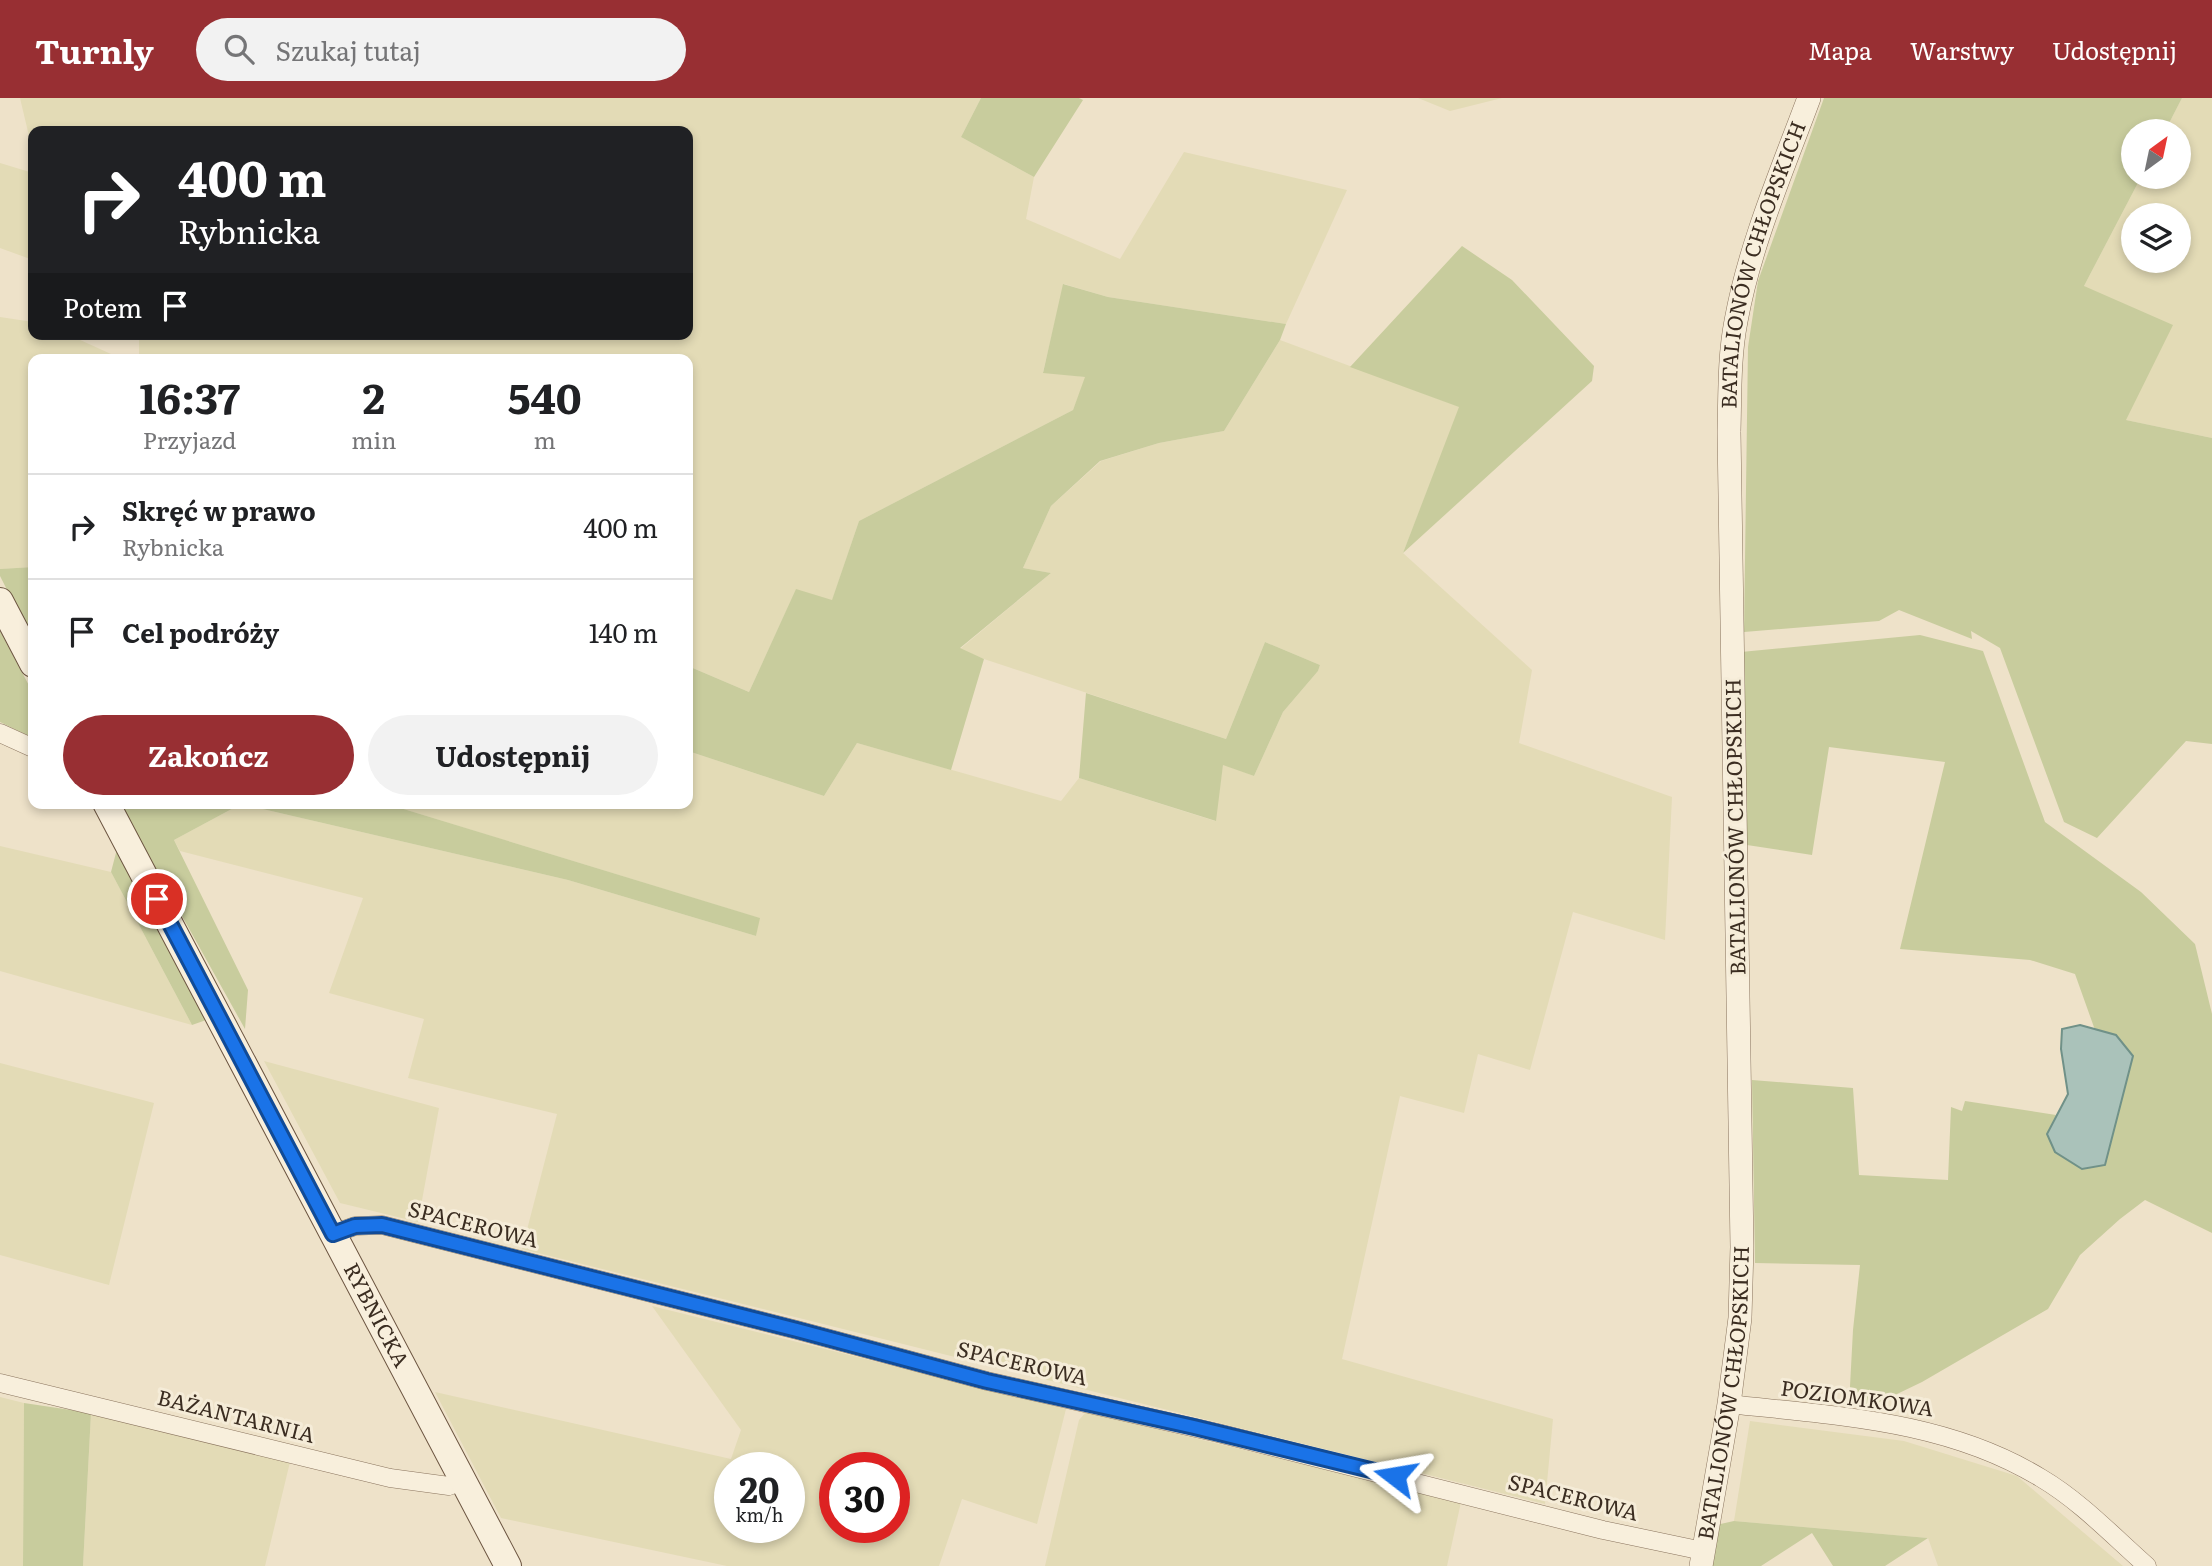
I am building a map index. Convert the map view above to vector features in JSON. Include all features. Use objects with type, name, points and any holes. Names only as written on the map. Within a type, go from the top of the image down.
[{"type":"main road","points":[[0,601],[28,654]]},
{"type":"main road","name":"RYBNICKA","points":[[109,809],[508,1566]]},
{"type":"street","name":"BATALIONÓW CHŁOPSKICH","points":[[1702,1559],[1729,1404],[1740,1318],[1743,1185],[1730,485],[1731,356],[1736,319],[1761,230],[1809,98]]},
{"type":"street","points":[[0,733],[28,746]]},
{"type":"street","name":"SPACEROWA","points":[[333,1234],[355,1226],[382,1225],[987,1381],[1243,1439],[1603,1530],[1702,1559]]},
{"type":"street","name":"BAŻANTARNIA","points":[[0,1383],[390,1478],[449,1486],[462,1481]]},
{"type":"street","name":"POZIOMKOWA","points":[[1729,1404],[1894,1424],[1966,1441],[2043,1479],[2088,1513],[2147,1566]]},
{"type":"shaded area","points":[[20,98],[981,98],[961,137],[1034,177],[1026,219],[1120,259],[1184,152],[1347,190],[1286,324],[1108,297],[1064,284],[1043,372],[1086,377],[1073,410],[859,521],[832,601],[796,590],[749,692],[693,668],[693,354],[139,354],[139,340],[693,340],[693,126],[28,126],[28,132]]},
{"type":"shaded area","points":[[1418,98],[1502,98],[1450,111]]},
{"type":"shaded area","points":[[2182,98],[2212,98],[2212,438],[2126,420],[2084,286],[2121,215],[2121,273],[2191,273],[2191,203],[2127,203],[2135,189],[2191,189],[2191,119],[2171,119]]},
{"type":"shaded area","points":[[0,163],[28,171],[28,258],[0,248]]},
{"type":"shaded area","points":[[0,317],[28,321],[28,340],[80,340],[111,354],[28,354],[28,567],[0,569]]},
{"type":"shaded area","points":[[1280,340],[1460,407],[1403,553],[1532,670],[1519,743],[1672,797],[1665,940],[1573,912],[1530,1070],[1478,1054],[1464,1113],[1400,1096],[1342,1359],[1553,1419],[1545,1504],[522,1249],[557,1114],[408,1078],[424,1019],[329,993],[363,898],[180,851],[174,840],[232,809],[263,809],[568,880],[756,936],[759,918],[404,809],[693,809],[693,753],[824,796],[857,743],[1061,801],[1079,778],[1215,821],[1223,764],[1254,776],[1283,712],[1318,671],[1320,665],[1265,642],[1226,739],[960,649],[1051,573],[1023,568],[1051,506],[1101,461],[1159,443],[1224,431]]},
{"type":"shaded area","points":[[0,846],[111,872],[192,1025],[0,971]]},
{"type":"shaded area","points":[[264,1061],[439,1108],[418,1222],[340,1203]]},
{"type":"shaded area","points":[[0,1063],[154,1103],[109,1285],[0,1255]]},
{"type":"shaded area","points":[[652,1306],[1066,1409],[1037,1524],[962,1499],[939,1566],[727,1566],[501,1518],[435,1392],[714,1455],[714,1543],[805,1543],[805,1452],[733,1452],[741,1430]]},
{"type":"shaded area","points":[[0,1397],[24,1403],[23,1566],[0,1566]]},
{"type":"shaded area","points":[[1086,1412],[1461,1502],[1447,1566],[1045,1566],[1079,1420]]},
{"type":"shaded area","points":[[91,1413],[290,1462],[265,1566],[83,1566]]},
{"type":"shaded area","points":[[1750,1421],[1904,1441],[2017,1476],[2123,1566],[1938,1566],[1928,1538],[1734,1521]]},
{"type":"green space","points":[[981,98],[1083,100],[1034,177],[961,137]]},
{"type":"green space","points":[[1824,98],[2182,98],[2171,119],[2121,119],[2121,189],[2135,189],[2127,203],[2121,203],[2121,215],[2084,286],[2173,325],[2126,420],[2212,438],[2212,744],[2186,741],[2097,838],[2064,822],[2000,648],[1971,631],[1972,639],[1899,610],[1879,621],[1744,632],[1748,347],[1758,281]]},
{"type":"green space","points":[[1462,246],[1512,280],[1594,366],[1592,381],[1403,553],[1459,407],[1350,367]]},
{"type":"green space","points":[[1063,284],[1108,297],[1286,324],[1280,340],[1224,431],[1159,443],[1100,461],[1051,506],[1023,568],[1051,573],[960,648],[984,659],[951,770],[857,743],[824,796],[693,753],[693,668],[749,692],[796,589],[832,600],[859,521],[1073,410],[1085,377],[1043,373]]},
{"type":"green space","points":[[28,567],[28,631],[0,576],[0,569]]},
{"type":"green space","points":[[0,631],[28,684],[28,736],[0,722]]},
{"type":"green space","points":[[1920,635],[1983,651],[2045,822],[2141,892],[2195,944],[2212,1014],[2212,1233],[2145,1200],[2080,1255],[2048,1309],[1922,1382],[1870,1407],[1849,1405],[1860,1265],[1755,1263],[1752,1080],[1853,1088],[1859,1175],[1948,1180],[1951,1107],[1962,1111],[1965,1101],[2056,1115],[2047,1134],[2116,1035],[2095,1030],[2075,974],[2030,960],[1900,949],[1945,762],[1829,747],[1812,855],[1747,845],[1741,652]]},
{"type":"green space","points":[[1265,642],[1320,665],[1318,671],[1283,712],[1254,776],[1223,765],[1216,821],[1079,778],[1086,693],[1226,739]]},
{"type":"green space","points":[[122,809],[232,809],[174,840],[248,990],[245,1029]]},
{"type":"green space","points":[[263,809],[404,809],[760,918],[756,936],[568,880]]},
{"type":"green space","points":[[117,849],[209,1019],[192,1025],[111,872]]},
{"type":"green space","points":[[24,1403],[91,1413],[83,1566],[23,1566]]},
{"type":"green space","points":[[1734,1521],[1928,1538],[1885,1566],[1833,1566],[1812,1533],[1761,1566],[1709,1566],[1716,1525]]},
{"type":"water","points":[[2080,1025],[2116,1035],[2133,1056],[2105,1165],[2082,1169],[2055,1152],[2047,1134],[2068,1094],[2061,1049],[2062,1029]]},
{"type":"route","points":[[157,899],[333,1234],[355,1226],[382,1225],[987,1381],[1194,1427],[1395,1476]]}]
